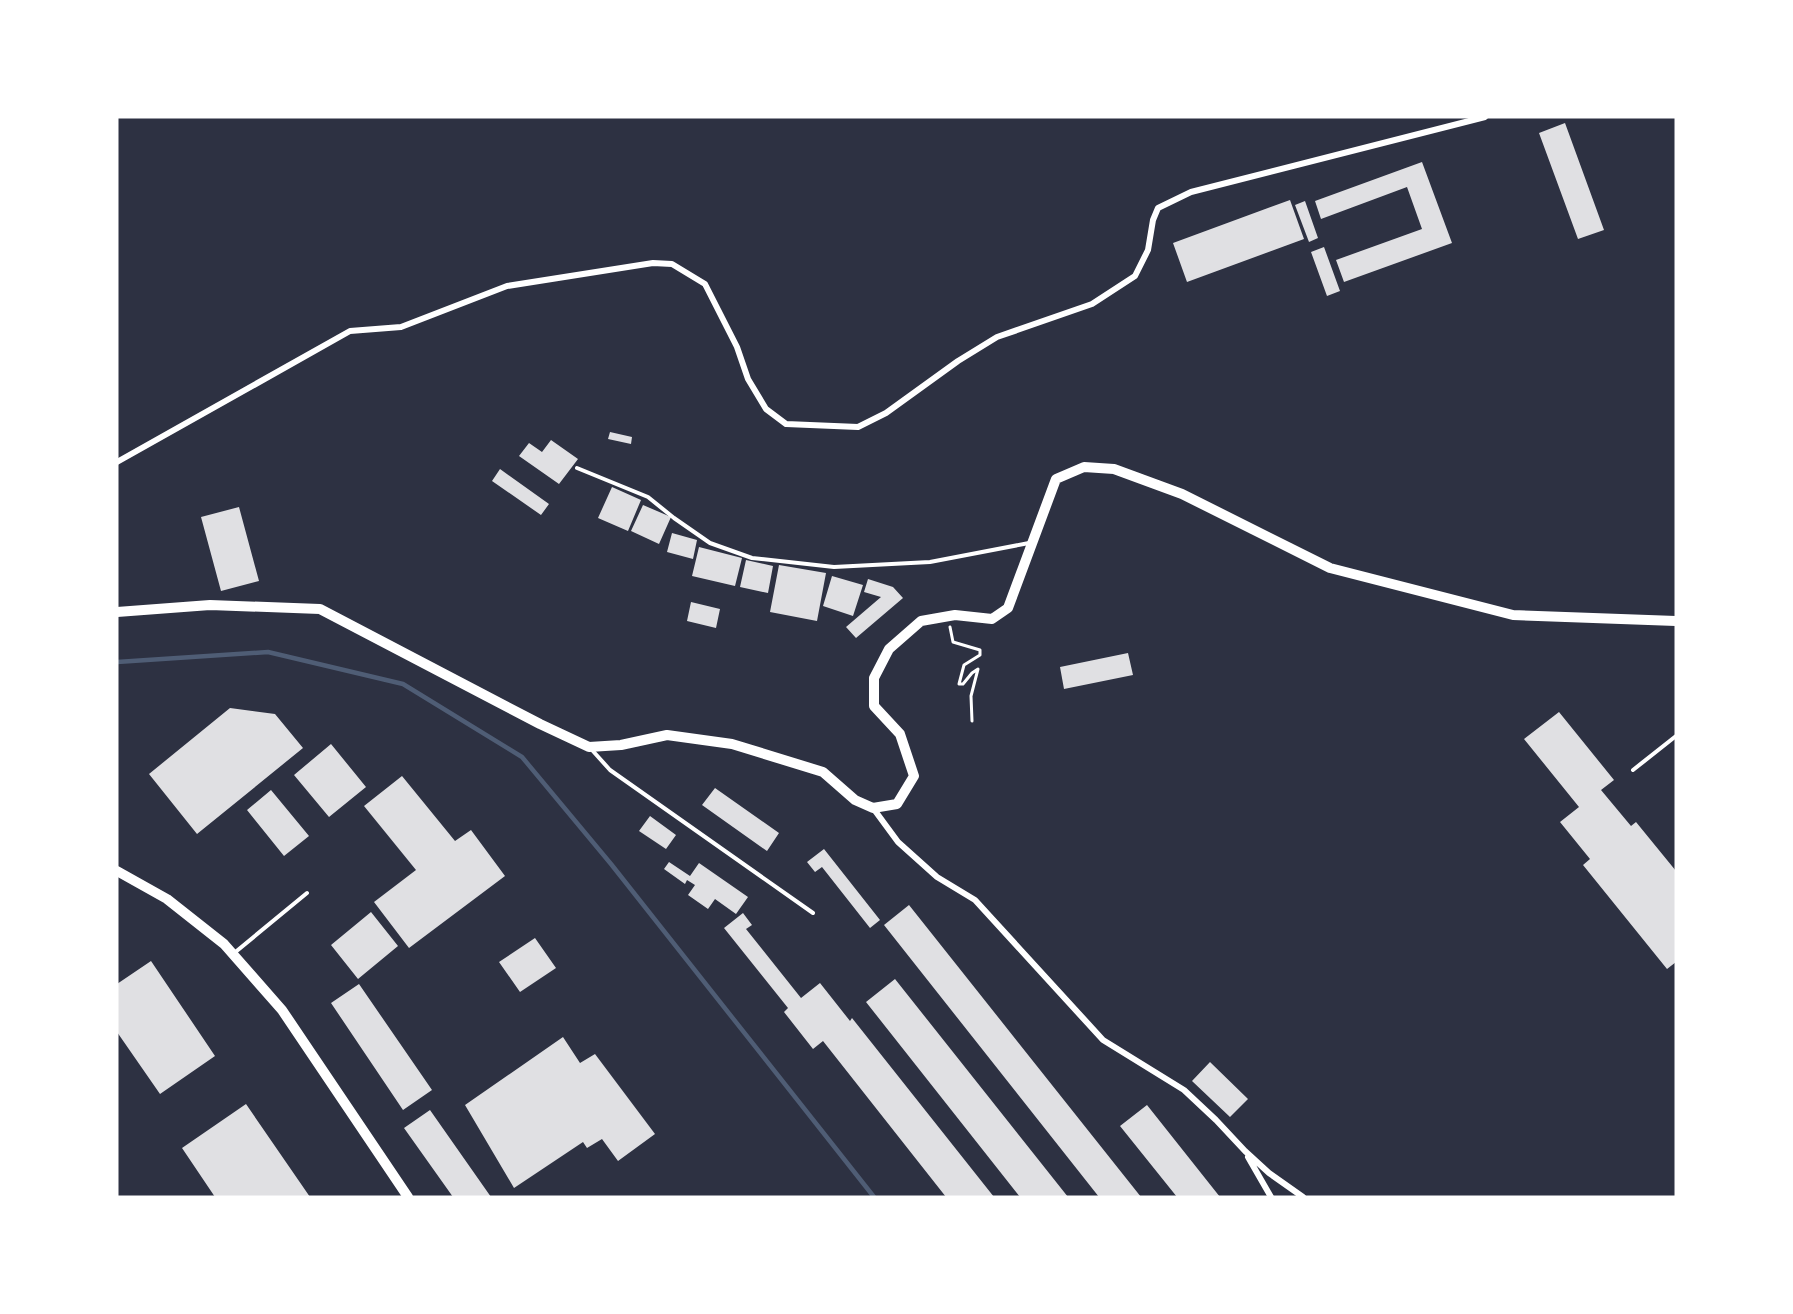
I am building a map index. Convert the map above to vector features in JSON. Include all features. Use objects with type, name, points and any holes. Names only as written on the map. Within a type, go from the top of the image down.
[{"type":"main road","points":[[117,612],[210,605],[320,609],[529,719],[589,747],[621,745],[667,735],[732,744],[823,772],[855,800],[873,808],[897,804],[914,776],[900,734],[874,706],[874,678],[889,649],[921,621],[955,615],[992,619],[1008,608],[1056,478],[1084,467],[1114,469],[1182,494],[1330,568],[1513,615],[1676,621]]},
{"type":"main road","points":[[117,871],[167,899],[224,944],[282,1010],[408,1197]]},
{"type":"street","points":[[117,462],[350,331],[400,327],[507,286],[652,263],[672,264],[705,284],[737,347],[748,379],[766,409],[786,424],[858,427],[886,413],[958,361],[997,337],[1092,304],[1135,276],[1148,250],[1153,220],[1158,208],[1182,196],[1485,117]]},
{"type":"street","points":[[873,808],[898,842],[937,877],[975,900],[1103,1040],[1184,1090],[1245,1152],[1269,1173],[1303,1197]]},
{"type":"street","points":[[1245,1152],[1271,1197]]},
{"type":"lane","points":[[577,468],[648,496],[674,518],[710,543],[752,558],[834,567],[930,562],[1032,542]]},
{"type":"lane","points":[[1633,770],[1676,736]]},
{"type":"lane","points":[[589,747],[610,770],[813,913]]},
{"type":"lane","points":[[232,955],[307,893]]},
{"type":"path","points":[[947,616],[953,642],[980,650],[980,655],[964,665],[959,684],[963,684],[978,669],[971,696],[972,721]]},
{"type":"building","points":[[1565,123],[1604,230],[1578,239],[1539,133]]},
{"type":"building","points":[[1422,162],[1452,243],[1344,282],[1336,260],[1422,229],[1407,187],[1321,219],[1315,201]]},
{"type":"building","points":[[1290,200],[1304,239],[1187,282],[1173,243]]},
{"type":"building","points":[[1305,201],[1318,238],[1309,242],[1295,205]]},
{"type":"building","points":[[1324,247],[1340,291],[1327,296],[1311,252]]},
{"type":"building","points":[[610,432],[632,437],[631,444],[608,439]]},
{"type":"building","points":[[551,440],[578,459],[559,484],[519,456],[529,443],[542,452]]},
{"type":"building","points":[[500,469],[549,504],[541,515],[492,481]]},
{"type":"building","points":[[612,487],[641,500],[628,531],[598,518]]},
{"type":"building","points":[[643,505],[671,517],[659,544],[631,531]]},
{"type":"building","points":[[239,507],[259,581],[221,591],[201,517]]},
{"type":"building","points":[[672,533],[697,540],[693,559],[667,552]]},
{"type":"building","points":[[699,547],[742,558],[735,586],[692,576]]},
{"type":"building","points":[[746,560],[773,566],[768,593],[740,587]]},
{"type":"building","points":[[779,565],[826,573],[817,621],[770,612]]},
{"type":"building","points":[[832,576],[863,585],[853,616],[823,606]]},
{"type":"building","points":[[868,579],[893,587],[903,598],[856,638],[846,627],[881,597],[864,592]]},
{"type":"building","points":[[691,602],[720,609],[716,628],[687,621]]},
{"type":"building","points":[[1128,653],[1133,675],[1064,689],[1060,667]]},
{"type":"building","points":[[230,708],[275,714],[303,748],[197,834],[149,774]]},
{"type":"building","points":[[1559,712],[1614,780],[1601,790],[1631,826],[1636,822],[1676,871],[1676,962],[1667,969],[1583,865],[1590,859],[1560,822],[1579,807],[1524,739]]},
{"type":"building","points":[[331,744],[366,787],[329,817],[294,775]]},
{"type":"building","points":[[402,776],[455,841],[471,830],[505,876],[409,948],[374,902],[416,870],[364,806]]},
{"type":"building","points":[[715,788],[779,833],[767,851],[702,805]]},
{"type":"building","points":[[271,790],[309,836],[284,856],[247,810]]},
{"type":"building","points":[[650,816],[676,835],[666,849],[639,831]]},
{"type":"building","points":[[824,849],[880,920],[870,928],[822,867],[815,872],[807,862]]},
{"type":"building","points":[[669,862],[690,876],[699,863],[748,897],[736,914],[715,899],[708,909],[688,895],[695,885],[687,880],[685,884],[664,869]]},
{"type":"building","points":[[909,905],[1141,1197],[1099,1197],[884,925]]},
{"type":"building","points":[[371,912],[398,946],[358,979],[331,945]]},
{"type":"building","points":[[743,913],[752,925],[746,929],[801,998],[820,983],[850,1021],[852,1018],[994,1197],[946,1197],[823,1041],[813,1049],[784,1012],[788,1008],[724,928]]},
{"type":"building","points":[[535,938],[556,968],[520,992],[499,962]]},
{"type":"building","points":[[151,961],[215,1056],[160,1094],[117,1032],[117,984]]},
{"type":"building","points":[[895,979],[1068,1197],[1020,1197],[866,1002]]},
{"type":"building","points":[[359,984],[432,1090],[403,1110],[331,1003]]},
{"type":"building","points":[[563,1037],[580,1063],[595,1054],[655,1134],[618,1161],[602,1139],[587,1148],[583,1142],[514,1188],[465,1105]]},
{"type":"building","points":[[1210,1062],[1248,1099],[1230,1117],[1192,1081]]},
{"type":"building","points":[[246,1104],[310,1197],[215,1197],[182,1148]]},
{"type":"building","points":[[1147,1105],[1220,1197],[1177,1197],[1120,1126]]},
{"type":"building","points":[[430,1110],[491,1197],[453,1197],[404,1128]]},
{"type":"waterway","points":[[117,662],[268,652],[403,684],[522,757],[611,864],[874,1197]]}]
